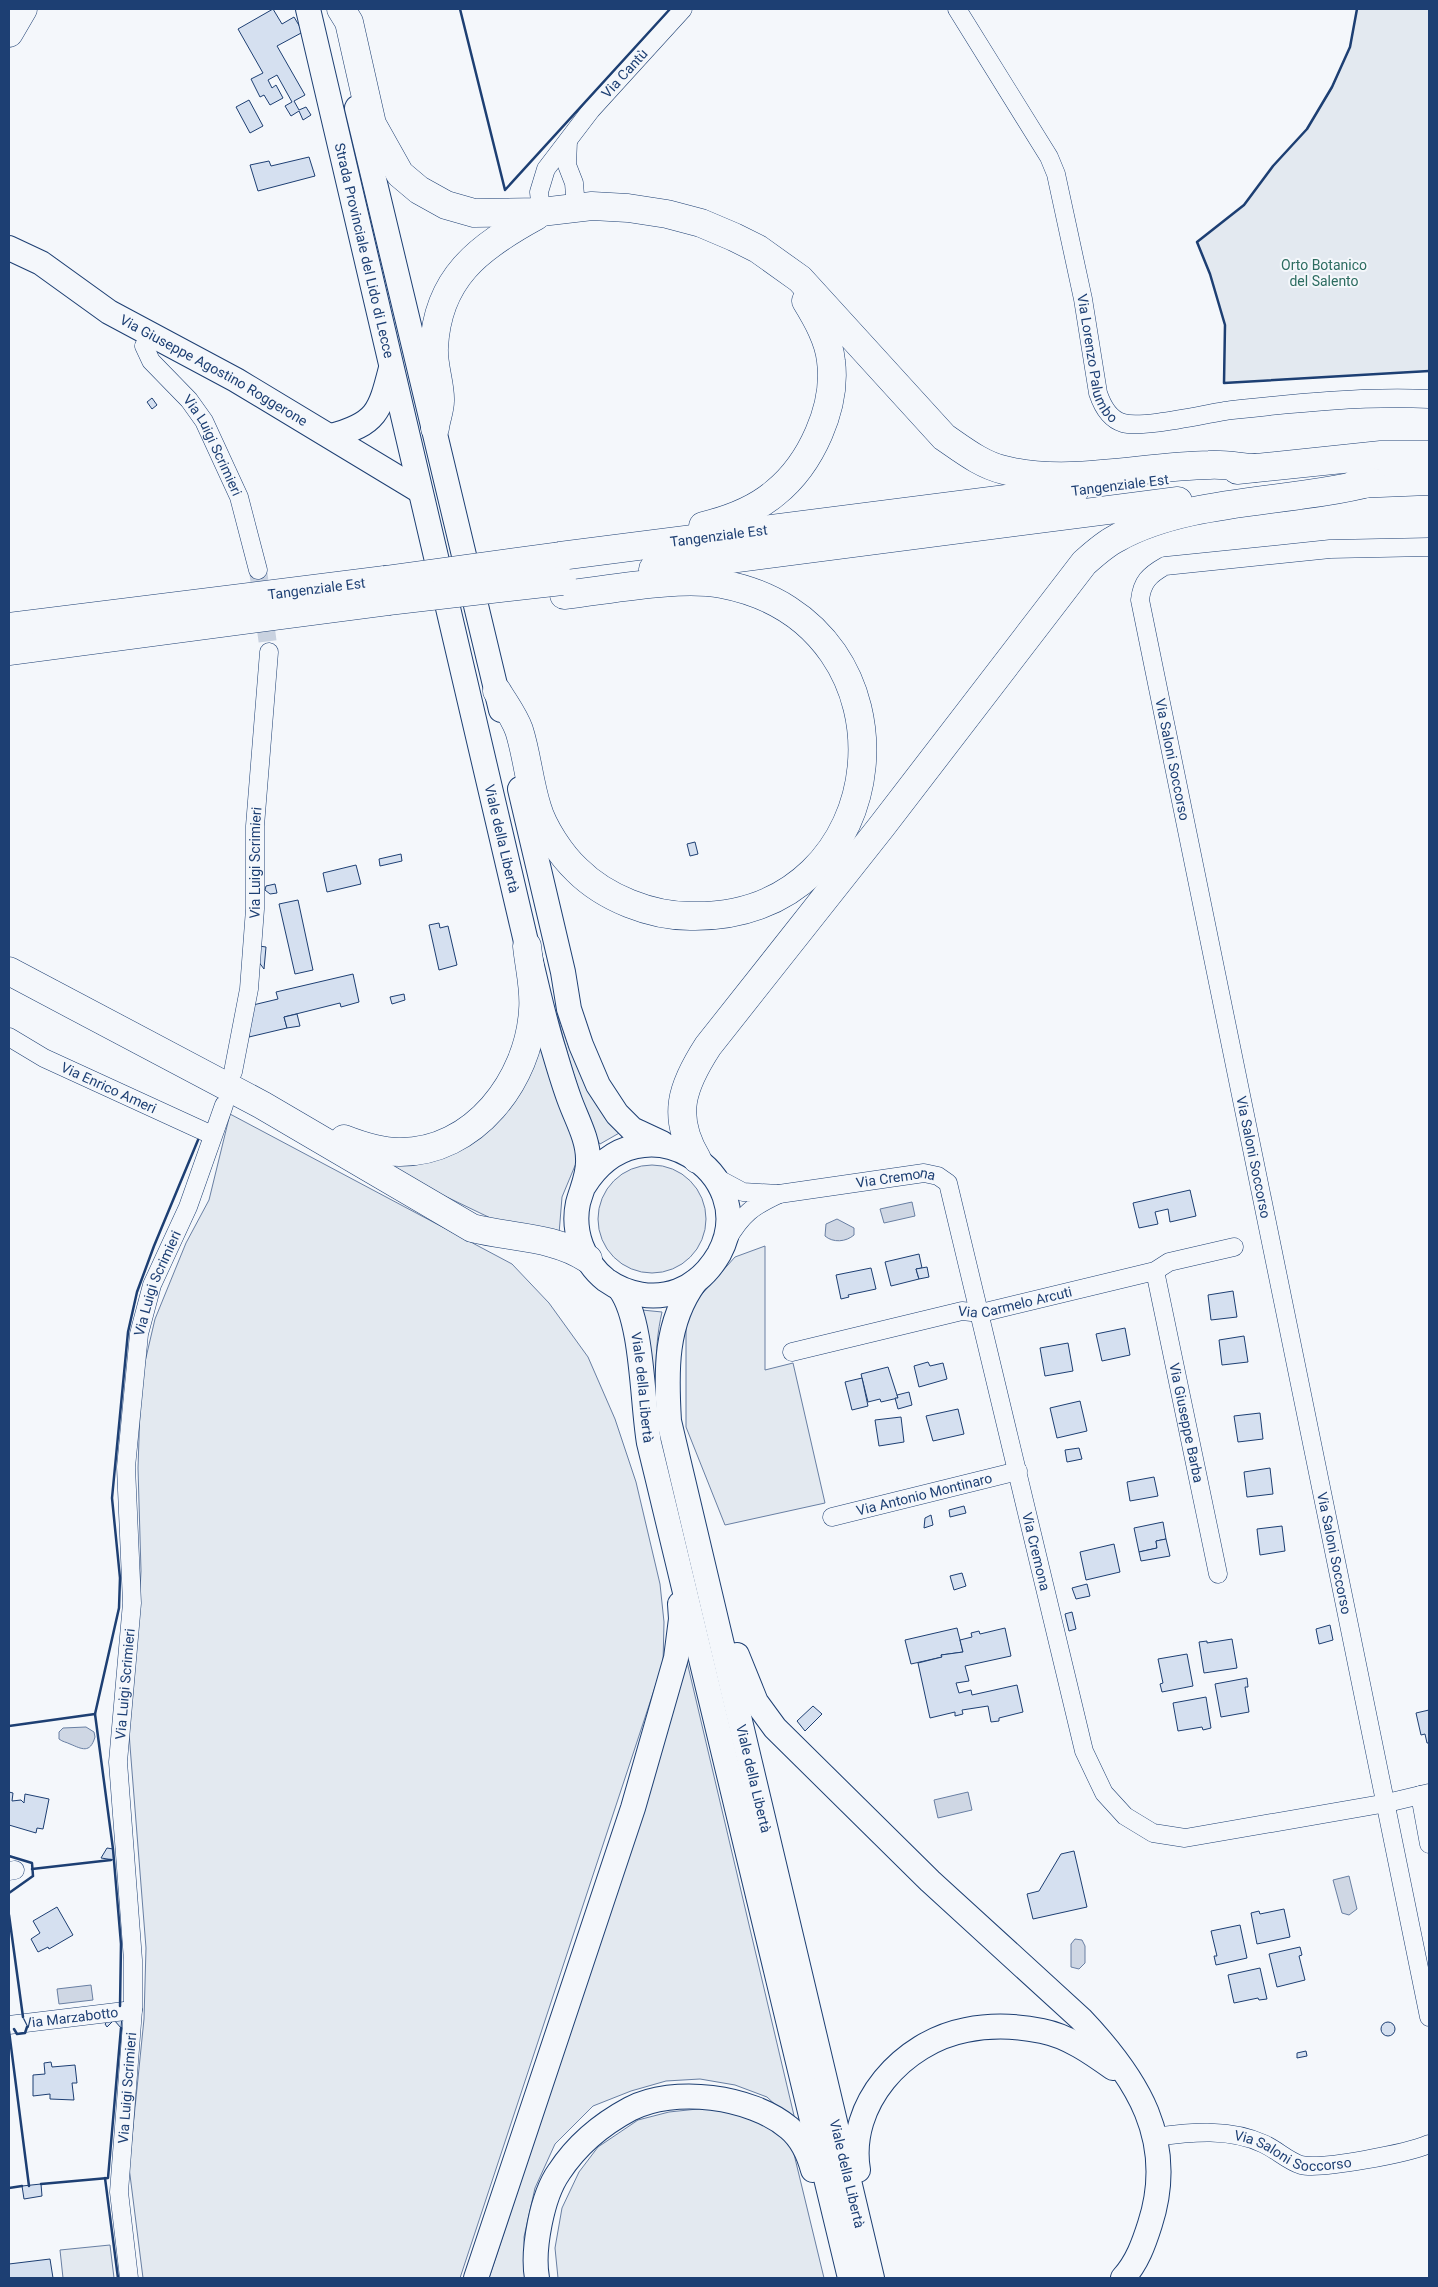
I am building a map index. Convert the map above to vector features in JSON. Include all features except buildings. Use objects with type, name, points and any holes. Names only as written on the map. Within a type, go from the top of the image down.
[{"type":"highway","points":[[9,33],[23,9]]},
{"type":"highway","points":[[341,9],[349,22],[372,124],[400,174],[419,190],[446,205],[474,214],[541,212],[592,206],[628,208],[667,214],[701,223],[758,249],[800,279],[944,437],[972,456],[1002,470],[1037,476],[1063,476],[1210,464],[1254,468]]},
{"type":"highway","points":[[435,428],[440,400],[435,374],[434,349],[437,317],[458,274],[481,249],[541,212]]},
{"type":"highway","points":[[429,584],[498,601],[561,569],[702,526],[731,520],[775,493],[800,465],[818,438],[829,404],[831,360],[823,332],[807,302],[758,249]]},
{"type":"highway","name":"Tangenziale Est","points":[[561,569],[1254,468],[1381,455],[1429,455]]},
{"type":"highway","name":"Tangenziale Est","points":[[561,569],[1223,496],[1372,482],[1429,481]]},
{"type":"highway","points":[[705,1167],[684,1136],[683,1110],[688,1082],[708,1046],[882,826],[1084,563],[1116,538],[1158,520],[1188,512],[1344,490],[1372,482]]},
{"type":"highway","points":[[429,584],[490,554],[561,569],[658,584],[720,584],[757,593],[791,609],[829,646],[847,674],[860,710],[863,752],[858,785],[846,828],[830,854],[803,882],[772,900],[740,913],[705,917],[672,916],[639,907],[608,892],[577,870],[551,837],[537,809],[518,728],[497,691]]},
{"type":"highway","name":"Tangenziale Est","points":[[9,651],[109,627],[429,584]]},
{"type":"highway","points":[[9,614],[50,610],[109,627]]},
{"type":"highway","name":"Tangenziale Est","points":[[9,627],[109,627]]},
{"type":"highway","points":[[9,667],[52,660],[109,627]]},
{"type":"highway","points":[[262,1105],[372,1149],[400,1152],[427,1149],[453,1140],[480,1120],[502,1098],[517,1071],[528,1040],[533,1009],[527,946]]},
{"type":"highway","points":[[9,971],[262,1105],[472,1228],[560,1246],[588,1259]]},
{"type":"main road","name":"Strada Provinciale del Lido di Lecce","points":[[308,9],[420,491]]},
{"type":"main road","name":"Strada Provinciale del Lido di Lecce","points":[[334,9],[393,264],[448,485]]},
{"type":"main road","name":"Via Giuseppe Agostino Roggerone","points":[[9,248],[41,263],[109,312],[150,336],[236,380],[420,491]]},
{"type":"main road","points":[[331,436],[356,430],[373,416],[384,397],[391,366]]},
{"type":"main road","points":[[420,491],[448,485]]},
{"type":"main road","name":"Viale della Libertà","points":[[448,485],[563,972],[569,1009],[581,1045],[598,1085],[617,1114],[632,1129],[669,1146],[705,1167],[719,1186],[727,1212],[727,1225],[721,1249],[714,1263],[695,1282],[678,1309],[671,1336],[668,1363],[669,1421],[874,2278]]},
{"type":"main road","name":"Viale della Libertà","points":[[420,491],[554,1053],[584,1137],[588,1158],[584,1186],[578,1202],[576,1219],[578,1237],[588,1259],[606,1280],[620,1289],[633,1293],[659,1295],[684,1288],[695,1282]]},
{"type":"main road","name":"Viale della Libertà","points":[[584,1186],[605,1160],[625,1149],[647,1144],[669,1146]]},
{"type":"main road","name":"Viale della Libertà","points":[[620,1289],[629,1300],[650,1443],[850,2278]]},
{"type":"main road","points":[[680,1472],[742,1670],[756,1702],[775,1728],[930,1881],[1104,2043],[1139,2094],[1151,2120],[1158,2149],[1159,2179],[1154,2211],[1144,2244],[1130,2271],[1123,2278]]},
{"type":"main road","points":[[476,2278],[633,1808],[664,1703],[676,1658],[681,1619],[679,1581],[673,1542]]},
{"type":"main road","points":[[874,2278],[856,2159],[856,2138],[861,2119],[871,2097],[889,2074],[912,2054],[939,2039],[966,2030],[1018,2028],[1044,2031],[1088,2050],[1112,2068],[1139,2094]]},
{"type":"main road","points":[[537,2278],[535,2252],[539,2223],[557,2174],[574,2152],[592,2135],[631,2109],[678,2096],[706,2097],[740,2103],[767,2114],[789,2128],[800,2140],[810,2160],[846,2278]]},
{"type":"street","name":"Via Cantù","points":[[541,212],[539,192],[546,169],[591,110],[683,9]]},
{"type":"street","name":"Via Lorenzo Palumbo","points":[[957,9],[1049,157],[1056,174],[1083,299],[1098,392],[1103,406],[1112,417],[1123,423],[1141,424],[1232,410],[1397,398],[1429,399]]},
{"type":"street","points":[[568,142],[568,165],[574,183],[576,208]]},
{"type":"street","name":"Via Luigi Scrimieri","points":[[150,336],[144,346],[151,361],[189,400],[204,421],[239,497],[258,570]]},
{"type":"street","name":"Via Saloni Soccorso","points":[[1429,547],[1330,549],[1165,566],[1150,575],[1142,588],[1140,600],[1387,1803],[1429,2017]]},
{"type":"street","name":"Via Luigi Scrimieri","points":[[234,1072],[249,989],[255,909],[255,826],[269,652]]},
{"type":"street","name":"Via Enrico Ameri","points":[[9,1037],[44,1058],[212,1135]]},
{"type":"street","name":"Via Luigi Scrimieri","points":[[130,2278],[120,2192],[133,2010],[133,1960],[118,1762],[132,1603],[126,1466],[139,1334],[152,1285],[188,1207],[224,1105]]},
{"type":"street","name":"Via Cremona","points":[[705,1167],[743,1192],[780,1194],[924,1173],[938,1176],[948,1183],[981,1313],[1084,1750],[1104,1793],[1125,1816],[1153,1833],[1185,1838],[1387,1803],[1425,1794]]},
{"type":"street","name":"Via Cremona","points":[[721,1249],[742,1216],[755,1205],[780,1194]]},
{"type":"street","name":"Via Carmelo Arcuti","points":[[792,1352],[962,1312],[981,1313],[1155,1270],[1169,1262],[1234,1247]]},
{"type":"street","name":"Via Giuseppe Barba","points":[[1155,1270],[1218,1574]]},
{"type":"street","name":"Via Antonio Montinaro","points":[[832,1517],[1018,1471]]},
{"type":"street","points":[[1425,1794],[1429,1844]]},
{"type":"street","name":"Via Marzabotto","points":[[9,2025],[133,2010]]},
{"type":"street","name":"Via Saloni Soccorso","points":[[1155,2137],[1195,2132],[1250,2138],[1301,2165],[1316,2167],[1335,2165],[1429,2144]]},
{"type":"green space","name":"Orto Botanico del Salento","points":[[1357,9],[1429,9],[1429,371],[1224,383],[1225,325],[1210,274],[1197,242],[1244,205],[1273,166],[1307,129],[1332,88],[1350,47]]},
{"type":"green space","points":[[556,998],[621,1132],[600,1144],[588,1118],[573,1071],[556,1007]]},
{"type":"green space","points":[[540,1033],[579,1156],[562,1197],[559,1234],[505,1225],[378,1164],[435,1157]]},
{"type":"green space","points":[[230,1114],[512,1264],[549,1303],[588,1357],[615,1419],[636,1482],[660,1584],[664,1622],[663,1663],[460,2278],[143,2278],[129,2167],[144,2019],[146,1948],[129,1733],[141,1571],[138,1468],[141,1379],[155,1319],[186,1243],[209,1200]]},
{"type":"green space","points":[[652,1165],[673,1169],[690,1181],[702,1198],[706,1219],[702,1240],[690,1257],[673,1269],[652,1273],[631,1269],[614,1257],[602,1240],[598,1219],[602,1198],[614,1181],[631,1169]]},
{"type":"green space","points":[[765,1246],[765,1370],[793,1363],[825,1503],[725,1525],[686,1427],[686,1312],[735,1257]]},
{"type":"green space","points":[[642,1310],[662,1312],[656,1356],[659,1429]]},
{"type":"green space","points":[[684,1649],[796,2124],[767,2097],[735,2085],[700,2079],[666,2081],[631,2091],[593,2106],[555,2144],[535,2188],[524,2237],[525,2278],[489,2278],[544,2111]]},
{"type":"green space","points":[[707,2108],[747,2115],[775,2129],[793,2150],[824,2278],[558,2278],[555,2248],[562,2208],[579,2172],[598,2147],[638,2120],[669,2112]]},
{"type":"green space","points":[[110,2245],[114,2278],[63,2278],[60,2250]]},
{"type":"shaded area","points":[[912,1202],[915,1216],[884,1223],[880,1209]]},
{"type":"shaded area","points":[[837,1219],[854,1228],[854,1235],[839,1241],[825,1236],[826,1224]]},
{"type":"shaded area","points":[[86,1727],[94,1732],[95,1737],[88,1748],[78,1747],[59,1739],[59,1732],[63,1728]]},
{"type":"shaded area","points":[[968,1792],[972,1810],[938,1818],[934,1800]]},
{"type":"shaded area","points":[[1349,1876],[1357,1909],[1349,1915],[1342,1913],[1333,1880]]},
{"type":"shaded area","points":[[1075,1939],[1082,1940],[1085,1946],[1085,1963],[1079,1969],[1071,1967],[1071,1944]]},
{"type":"shaded area","points":[[91,1985],[93,2000],[59,2004],[57,1989]]},
{"type":"tunnel","points":[[258,570],[269,652]]},
{"type":"wall","points":[[460,9],[505,190],[670,9]]},
{"type":"wall","points":[[1357,9],[1350,47],[1332,87],[1307,129],[1273,166],[1244,205],[1197,242],[1210,274],[1225,325],[1224,383],[1429,371]]},
{"type":"wall","points":[[95,1714],[119,1608],[120,1578],[112,1498],[128,1332],[137,1292],[198,1140]]},
{"type":"wall","points":[[9,1726],[95,1714],[113,1849],[121,1944],[120,2006]]},
{"type":"wall","points":[[9,1856],[32,1863],[33,1876],[9,1893]]},
{"type":"wall","points":[[32,1869],[111,1860]]},
{"type":"wall","points":[[9,1915],[23,2017]]},
{"type":"wall","points":[[14,2029],[17,2034],[25,2033],[27,2027]]},
{"type":"wall","points":[[41,2184],[108,2178],[121,2028]]},
{"type":"wall","points":[[9,2031],[29,2186]]},
{"type":"wall","points":[[105,2178],[118,2278]]},
{"type":"wall","points":[[9,2188],[22,2186]]}]
